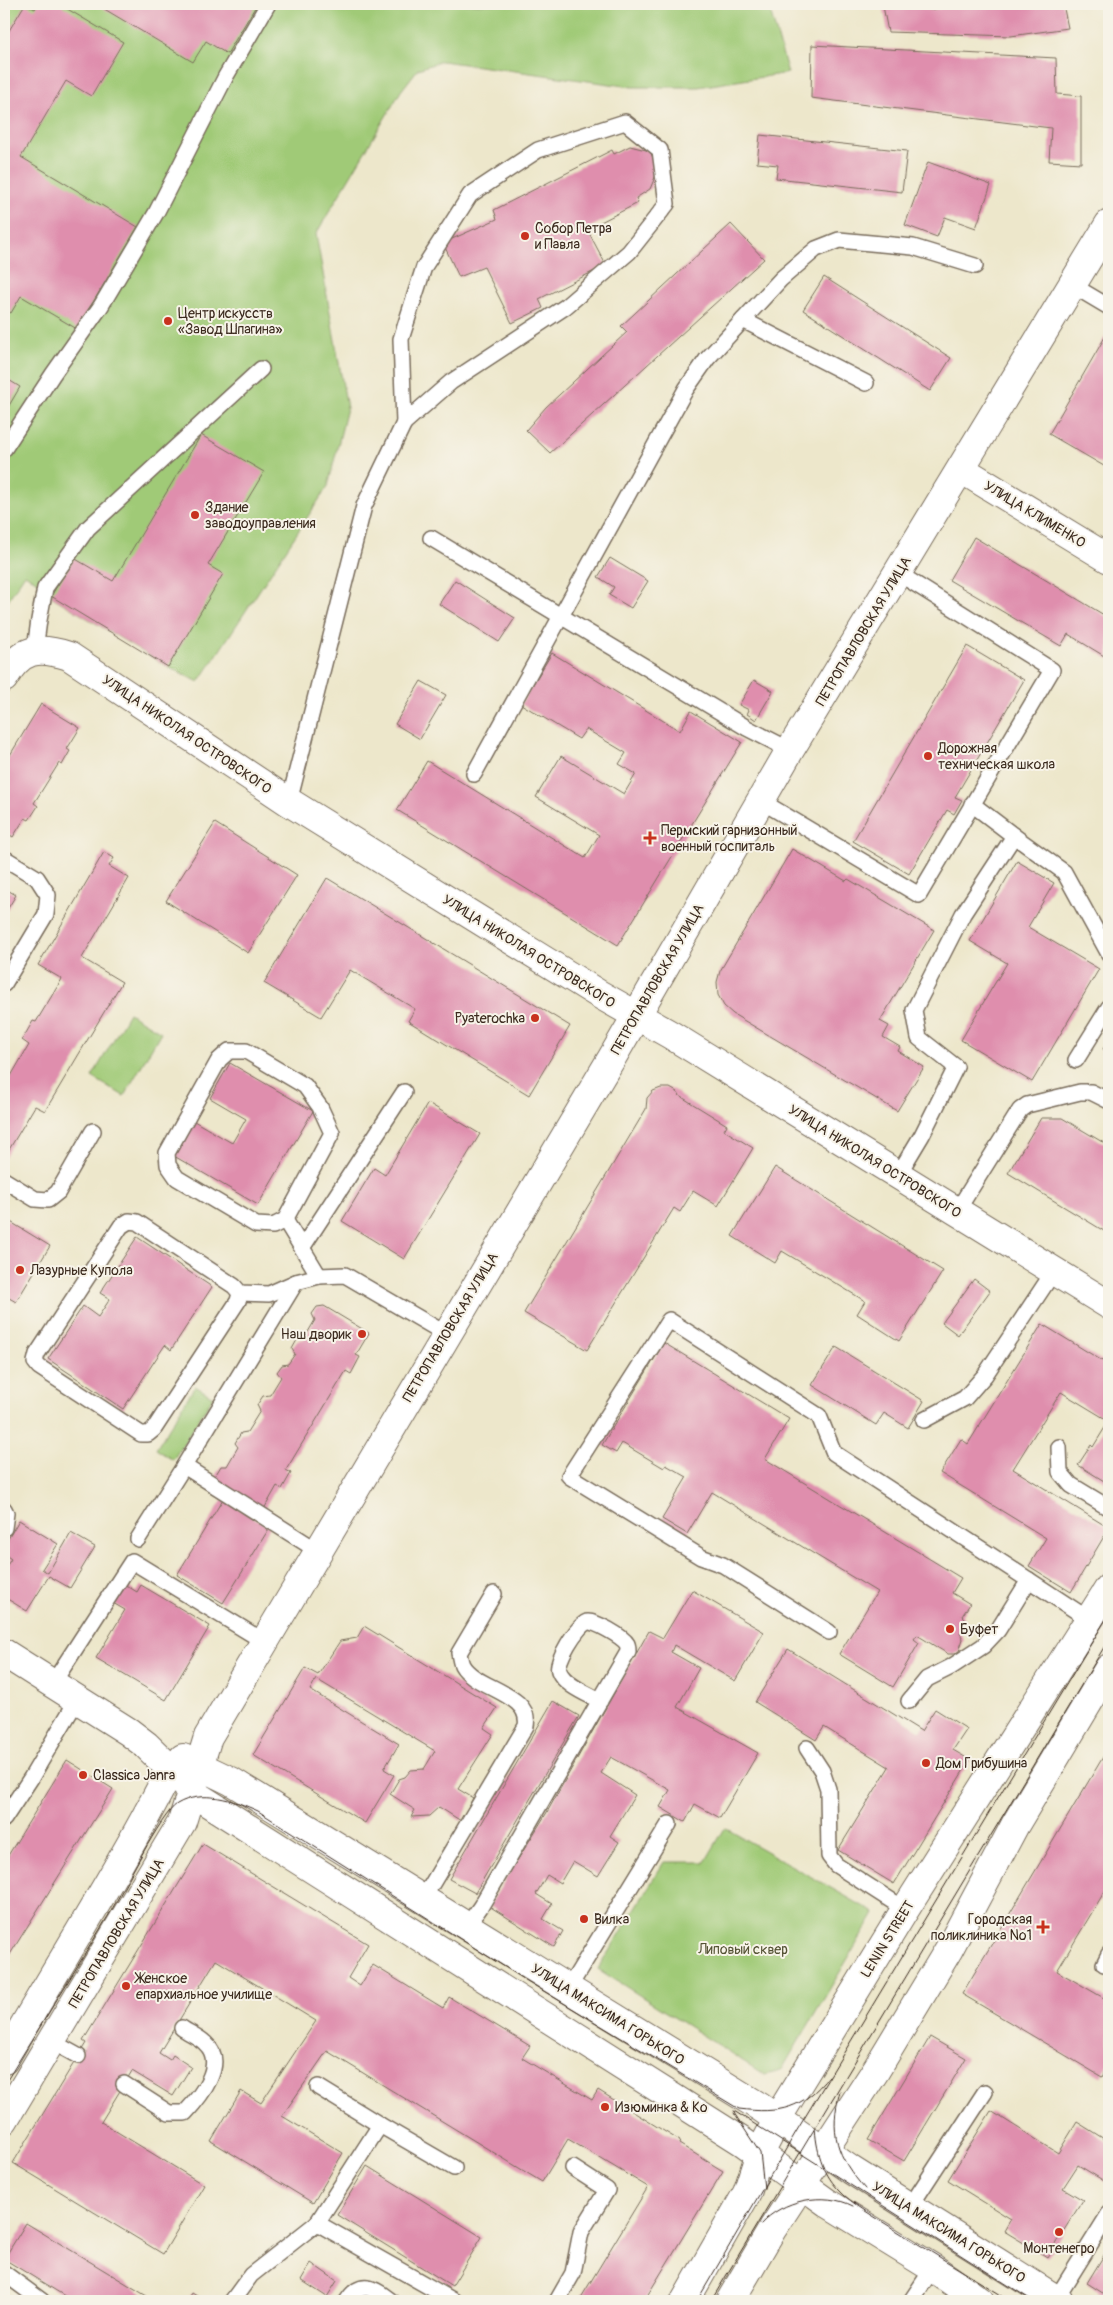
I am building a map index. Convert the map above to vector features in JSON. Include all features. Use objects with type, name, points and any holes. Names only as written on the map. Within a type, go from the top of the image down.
[{"type":"street","name":"ПЕТРОПАВЛОВСКАЯ УЛИЦА","points":[[4,2060],[48,1982],[184,1765],[208,1737],[610,1061],[634,1015],[790,750],[1109,224]]},
{"type":"street","name":"УЛИЦА КЛИМЕНКО","points":[[961,470],[1109,558]]},
{"type":"street","name":"УЛИЦА НИКОЛАЯ ОСТРОВСКОГО","points":[[31,652],[44,649],[69,656],[289,802],[1109,1305]]},
{"type":"street","points":[[4,678],[14,663],[31,652]]},
{"type":"street","name":"LENIN STREET","points":[[685,2301],[747,2193],[760,2153],[778,2119],[906,1910],[1109,1588]]},
{"type":"street","name":"УЛИЦА МАКСИМА ГОРЬКОГО","points":[[4,1653],[146,1745],[184,1765],[231,1781],[778,2119],[822,2151],[1058,2300]]},
{"type":"street","points":[[730,2301],[822,2151],[876,2070],[949,1949],[1015,1825],[1109,1668]]},
{"type":"street","name":"УЛИЦА МАКСИМА ГОРЬКОГО","points":[[184,1765],[191,1791],[760,2153],[801,2185],[932,2268],[980,2301]]},
{"type":"street","name":"ПЕТРОПАВЛОВСКАЯ УЛИЦА","points":[[4,2120],[182,1822],[191,1791]]},
{"type":"lane","points":[[4,449],[53,374],[101,306],[156,214],[226,76],[268,4]]},
{"type":"lane","points":[[289,802],[364,506],[404,423],[451,382],[565,307],[629,252],[668,204],[660,150],[625,122],[538,150],[470,195],[424,267],[401,339],[404,423]]},
{"type":"lane","points":[[474,774],[686,390],[707,359],[781,279],[816,249],[839,240],[913,247],[975,266]]},
{"type":"lane","points":[[1072,285],[1109,307]]},
{"type":"lane","points":[[743,320],[866,383]]},
{"type":"lane","points":[[31,652],[46,588],[88,528],[261,369]]},
{"type":"lane","points":[[430,538],[747,728],[790,750]]},
{"type":"lane","points":[[761,801],[919,895],[1052,670],[898,573]]},
{"type":"lane","points":[[972,804],[1064,872],[1109,954]]},
{"type":"lane","points":[[898,1175],[922,1136],[956,1067],[919,1038],[914,1010],[963,914],[1014,836]]},
{"type":"lane","points":[[4,858],[37,878],[48,895],[46,914],[4,984]]},
{"type":"lane","points":[[1076,1060],[1109,1007]]},
{"type":"lane","points":[[229,1050],[246,1051],[305,1086],[320,1107],[332,1133],[285,1220],[273,1226],[256,1225],[177,1178],[168,1165],[167,1153],[219,1060],[229,1050]]},
{"type":"lane","points":[[302,1248],[404,1092]]},
{"type":"lane","points":[[957,1211],[1020,1110],[1027,1105],[1080,1092],[1092,1092],[1109,1100]]},
{"type":"lane","points":[[4,1180],[35,1199],[48,1200],[58,1192],[93,1131]]},
{"type":"lane","points":[[285,1220],[319,1276]]},
{"type":"lane","points":[[240,1293],[238,1302],[154,1429],[148,1434],[141,1434],[39,1367],[35,1362],[37,1354],[121,1226],[129,1221],[138,1222],[234,1286],[240,1293],[269,1294],[296,1282],[319,1276],[345,1275],[446,1334]]},
{"type":"lane","points":[[924,1420],[965,1398],[985,1375],[1054,1271]]},
{"type":"lane","points":[[138,1539],[296,1282]]},
{"type":"lane","points":[[829,1632],[723,1565],[701,1557],[569,1476],[669,1320],[819,1416],[834,1453],[1090,1620]]},
{"type":"lane","points":[[1059,1447],[1060,1472],[1071,1485],[1109,1508]]},
{"type":"lane","points":[[184,1466],[318,1551]]},
{"type":"lane","points":[[4,1509],[6,1513],[4,1528]]},
{"type":"lane","points":[[53,1683],[132,1561],[265,1642]]},
{"type":"lane","points":[[909,1701],[927,1679],[951,1668],[983,1646],[998,1630],[1029,1580]]},
{"type":"lane","points":[[423,1900],[526,1726],[528,1717],[523,1707],[470,1673],[462,1665],[459,1653],[494,1594]]},
{"type":"lane","points":[[467,1926],[600,1701],[628,1652],[627,1644],[621,1637],[593,1622],[586,1623],[577,1629],[558,1663],[558,1671],[564,1679],[600,1701]]},
{"type":"lane","points":[[4,1819],[31,1778],[77,1700]]},
{"type":"lane","points":[[807,1748],[822,1771],[828,1789],[829,1856],[836,1865],[906,1910]]},
{"type":"lane","points":[[568,1989],[669,1824]]},
{"type":"lane","points":[[124,2084],[169,2113],[185,2113],[200,2097],[214,2066],[214,2054],[206,2043],[182,2028]]},
{"type":"lane","points":[[51,2041],[78,2056]]},
{"type":"lane","points":[[318,2087],[454,2168]]},
{"type":"lane","points":[[910,2207],[985,2092]]},
{"type":"lane","points":[[232,2301],[251,2275],[317,2223],[380,2125]]},
{"type":"lane","points":[[557,2301],[573,2273],[581,2232],[607,2190],[573,2168]]},
{"type":"lane","points":[[1058,2300],[1109,2214]]},
{"type":"lane","points":[[317,2223],[454,2301]]},
{"type":"lane","points":[[912,2301],[932,2268]]},
{"type":"lane","points":[[4,2273],[42,2301]]},
{"type":"lane","points":[[347,2301],[353,2291],[364,2287],[376,2290],[391,2301]]},
{"type":"green space","name":"Центр искусств «Завод Шпагина»","points":[[4,4],[768,4],[788,73],[698,87],[632,87],[442,61],[418,69],[401,91],[316,234],[347,408],[328,486],[199,682],[168,667],[51,596],[53,592],[25,574],[4,606]]},
{"type":"green space","points":[[129,1013],[161,1032],[124,1096],[92,1077]]},
{"type":"green space","points":[[195,1386],[213,1397],[173,1460],[156,1449]]},
{"type":"green space","name":"Липовый сквер","points":[[725,1828],[875,1913],[781,2071],[765,2075],[598,1969],[664,1862],[705,1862]]},
{"type":"building","points":[[25,4],[35,9],[38,4],[59,4],[123,42],[91,96],[66,81],[21,157],[138,227],[77,329],[21,296],[11,313],[4,309],[4,39]]},
{"type":"building","points":[[96,4],[257,4],[227,54],[206,41],[193,62]]},
{"type":"building","points":[[928,4],[929,10],[965,4],[1063,4],[1068,28],[1011,36],[888,32],[883,6]]},
{"type":"building","points":[[812,45],[1056,58],[1057,94],[1081,96],[1081,163],[1049,161],[1051,128],[811,98]]},
{"type":"building","points":[[760,135],[907,151],[902,192],[776,178],[778,165],[757,163]]},
{"type":"building","name":"Собор Петра и Павла","points":[[630,146],[650,151],[658,170],[650,189],[636,198],[638,203],[587,229],[606,265],[539,299],[543,308],[512,323],[484,267],[459,277],[443,243],[497,219],[494,210],[612,150],[614,154]]},
{"type":"building","points":[[928,162],[991,185],[976,228],[945,217],[937,237],[905,225]]},
{"type":"building","points":[[731,224],[764,259],[550,453],[526,430],[546,407],[627,332],[621,326]]},
{"type":"building","points":[[824,277],[951,358],[930,391],[803,310]]},
{"type":"building","points":[[1109,330],[1109,469],[1049,434]]},
{"type":"building","points":[[4,377],[20,387],[4,414]]},
{"type":"building","name":"Здание заводоуправления","points":[[201,435],[264,472],[208,565],[223,574],[168,667],[51,596],[74,558],[113,581]]},
{"type":"building","points":[[974,537],[1109,618],[1109,659],[1068,634],[1061,646],[949,580]]},
{"type":"building","points":[[610,558],[648,581],[631,608],[609,595],[614,587],[598,577]]},
{"type":"building","points":[[455,580],[515,618],[499,642],[439,604]]},
{"type":"building","points":[[967,646],[1024,680],[955,797],[962,800],[954,814],[947,810],[909,874],[853,841]]},
{"type":"building","points":[[552,653],[680,731],[691,711],[742,742],[618,945],[397,810],[427,761],[585,858],[599,835],[536,797],[561,756],[624,794],[636,774],[619,764],[626,753],[586,729],[579,739],[521,704]]},
{"type":"building","points":[[754,680],[773,691],[756,720],[747,714],[749,710],[739,705]]},
{"type":"building","points":[[421,681],[446,695],[420,739],[395,724]]},
{"type":"building","points":[[41,704],[80,728],[67,749],[70,751],[62,765],[59,763],[34,803],[38,806],[29,820],[25,818],[13,837],[4,831],[4,765]]},
{"type":"building","points":[[215,823],[297,875],[248,953],[166,901]]},
{"type":"building","points":[[792,849],[846,881],[848,879],[934,930],[880,1021],[889,1026],[883,1037],[900,1047],[898,1051],[924,1067],[897,1111],[733,1014],[724,1006],[718,995],[717,982],[720,971]]},
{"type":"building","points":[[104,852],[114,858],[109,866],[129,878],[82,958],[122,982],[45,1111],[35,1106],[4,1158],[4,1088],[29,1045],[22,1040],[33,1021],[36,1022],[62,979],[38,965]]},
{"type":"building","points":[[1017,861],[1054,883],[1028,927],[1099,969],[1032,1082],[961,1040],[1007,963],[970,941]]},
{"type":"building","points":[[327,878],[570,1026],[529,1095],[408,1021],[415,1009],[350,970],[321,1017],[264,983]]},
{"type":"building","points":[[4,888],[16,895],[4,915]]},
{"type":"building","points":[[1109,1039],[1109,1053],[1103,1049]]},
{"type":"building","points":[[230,1063],[313,1111],[258,1205],[174,1156],[194,1121],[232,1143],[246,1119],[210,1098]]},
{"type":"building","points":[[661,1088],[670,1088],[677,1092],[680,1096],[727,1125],[724,1130],[753,1148],[718,1206],[693,1191],[680,1212],[674,1208],[587,1350],[524,1313],[646,1109],[647,1098],[653,1091]]},
{"type":"building","points":[[428,1103],[480,1134],[404,1259],[342,1221],[374,1168],[385,1175]]},
{"type":"building","points":[[1041,1118],[1062,1118],[1109,1146],[1109,1234],[1008,1173]]},
{"type":"building","points":[[775,1167],[943,1271],[899,1341],[857,1314],[865,1301],[782,1251],[775,1263],[732,1236]]},
{"type":"building","name":"Лазурные Купола","points":[[4,1218],[50,1246],[16,1302],[4,1295]]},
{"type":"building","points":[[137,1237],[212,1287],[171,1350],[165,1345],[123,1409],[48,1359],[83,1306],[98,1317],[110,1299],[100,1293]]},
{"type":"building","points":[[974,1279],[990,1291],[958,1335],[942,1323]]},
{"type":"building","points":[[324,1306],[369,1333],[356,1355],[360,1357],[351,1374],[346,1371],[286,1470],[291,1473],[282,1489],[277,1486],[264,1509],[217,1481],[215,1476],[221,1466],[227,1466],[238,1447],[235,1443],[241,1433],[247,1432],[260,1411],[257,1405],[263,1396],[270,1395],[281,1377],[277,1372],[282,1365],[288,1364],[295,1354],[292,1349],[297,1340],[304,1339],[315,1320],[312,1314],[317,1307]]},
{"type":"building","points":[[1042,1324],[1109,1365],[1109,1421],[1061,1392],[1013,1469],[1109,1528],[1071,1592],[1029,1566],[1046,1538],[940,1473],[961,1439],[968,1444]]},
{"type":"building","points":[[664,1343],[789,1419],[765,1459],[961,1578],[952,1593],[970,1604],[962,1616],[966,1620],[966,1624],[960,1633],[963,1639],[959,1651],[954,1654],[948,1654],[917,1635],[914,1639],[919,1643],[893,1687],[839,1654],[877,1592],[712,1492],[687,1534],[662,1519],[687,1477],[666,1465],[664,1468],[622,1443],[616,1453],[602,1445]]},
{"type":"building","points":[[836,1347],[924,1401],[908,1428],[884,1413],[876,1425],[812,1385]]},
{"type":"building","points":[[1109,1421],[1109,1484],[1078,1465],[1091,1445],[1093,1447]]},
{"type":"building","points":[[223,1499],[270,1527],[223,1603],[177,1575]]},
{"type":"building","points":[[19,1520],[58,1544],[42,1569],[48,1573],[71,1533],[95,1547],[70,1588],[49,1576],[27,1611],[4,1597],[4,1570],[11,1559],[4,1554],[4,1546]]},
{"type":"building","points":[[124,1584],[137,1592],[141,1585],[210,1626],[166,1700],[96,1658],[125,1610],[113,1603]]},
{"type":"building","points":[[692,1590],[764,1632],[735,1681],[674,1645],[671,1652],[699,1668],[677,1707],[758,1753],[720,1818],[695,1804],[685,1822],[660,1807],[670,1790],[611,1757],[601,1773],[635,1795],[610,1836],[619,1842],[598,1876],[573,1861],[560,1883],[547,1875],[536,1894],[552,1904],[543,1919],[563,1931],[554,1947],[489,1906],[546,1814],[649,1631],[663,1638]]},
{"type":"building","points":[[364,1626],[497,1708],[484,1728],[493,1734],[458,1789],[473,1798],[461,1821],[439,1807],[429,1816],[411,1817],[415,1810],[390,1794],[399,1779],[405,1777],[411,1770],[424,1769],[435,1751],[316,1679],[310,1690],[399,1744],[384,1769],[394,1775],[365,1823],[253,1755],[305,1668],[318,1675],[340,1641],[357,1638]]},
{"type":"building","name":"Дом Грибушина","points":[[788,1649],[921,1731],[935,1709],[967,1729],[953,1750],[970,1760],[894,1884],[838,1850],[889,1767],[824,1727],[816,1740],[755,1702]]},
{"type":"building","points":[[553,1701],[579,1716],[475,1893],[449,1879]]},
{"type":"building","name":"Городская поликлиника №1","points":[[1109,1747],[1109,1884],[1057,1971],[1109,2001],[1109,2064],[1102,2077],[962,1994]]},
{"type":"building","points":[[67,1760],[113,1789],[4,1964],[4,1862]]},
{"type":"building","points":[[203,1844],[368,1944],[348,1978],[360,1986],[373,1965],[443,2008],[449,1997],[530,2046],[522,2058],[592,2100],[598,2090],[680,2141],[679,2144],[723,2171],[644,2301],[579,2301],[648,2187],[568,2139],[542,2182],[327,2051],[282,2116],[343,2153],[313,2203],[211,2141],[241,2091],[261,2103],[316,2021],[216,1960],[159,2053],[170,2060],[173,2055],[191,2067],[173,2096],[132,2071],[101,2122],[204,2185],[163,2254],[13,2163],[86,2043],[83,2041]]},
{"type":"building","points":[[930,2037],[966,2058],[904,2161],[868,2140]]},
{"type":"building","points":[[991,2111],[1058,2153],[1077,2122],[1109,2142],[1109,2184],[1078,2165],[1063,2188],[1083,2200],[1047,2257],[1004,2231],[1011,2219],[948,2180]]},
{"type":"building","points":[[367,2166],[482,2237],[452,2286],[337,2215]]},
{"type":"building","points":[[26,2223],[155,2301],[73,2301],[4,2259]]},
{"type":"building","points":[[1109,2247],[1109,2297],[1087,2283]]},
{"type":"building","points":[[311,2263],[337,2281],[327,2297],[301,2280]]},
{"type":"building","points":[[192,2293],[205,2301],[187,2301]]},
{"type":"tram line","points":[[697,2301],[796,2132],[1109,1614]]},
{"type":"tram line","points":[[711,2301],[1109,1639]]},
{"type":"tram line","points":[[4,2085],[110,1913],[161,1822],[177,1804],[197,1797],[228,1800],[258,1811],[527,1981],[739,2109],[767,2111],[790,2107],[810,2096],[829,2076]]},
{"type":"tram line","points":[[840,2091],[835,2119],[835,2132],[841,2155],[865,2189]]},
{"type":"tram line","points":[[734,2111],[1033,2301]]},
{"type":"tram line","points":[[734,2113],[760,2153],[764,2188]]},
{"type":"tram line","points":[[815,2126],[818,2152],[824,2168],[832,2182],[844,2195],[874,2217],[1011,2301]]},
{"type":"tram line","points":[[761,2224],[780,2209],[804,2200],[829,2199],[842,2201],[853,2206]]},
{"type":"place","name":"Собор Петра и Павла","points":[[525,236]]},
{"type":"place","name":"Центр искусств «Завод Шпагина»","points":[[168,321]]},
{"type":"place","name":"Здание заводоуправления","points":[[195,515]]},
{"type":"place","name":"Дорожная техническая школа","points":[[928,756]]},
{"type":"place","name":"Пермский гарнизонный военный госпиталь","points":[[650,838]]},
{"type":"place","name":"Pyaterochka","points":[[535,1018]]},
{"type":"place","name":"Лазурные Купола","points":[[20,1270]]},
{"type":"place","name":"Наш дворик","points":[[362,1334]]},
{"type":"place","name":"Буфет","points":[[950,1629]]},
{"type":"place","name":"Дом Грибушина","points":[[926,1763]]},
{"type":"place","name":"Classica Janra","points":[[83,1775]]},
{"type":"place","name":"Вилка","points":[[584,1919]]},
{"type":"place","name":"Городская поликлиника №1","points":[[1043,1927]]},
{"type":"place","name":"Женское епархиальное училище","points":[[126,1986]]},
{"type":"place","name":"Изюминка & Ко","points":[[605,2107]]},
{"type":"place","name":"Монтенегро","points":[[1059,2232]]}]
